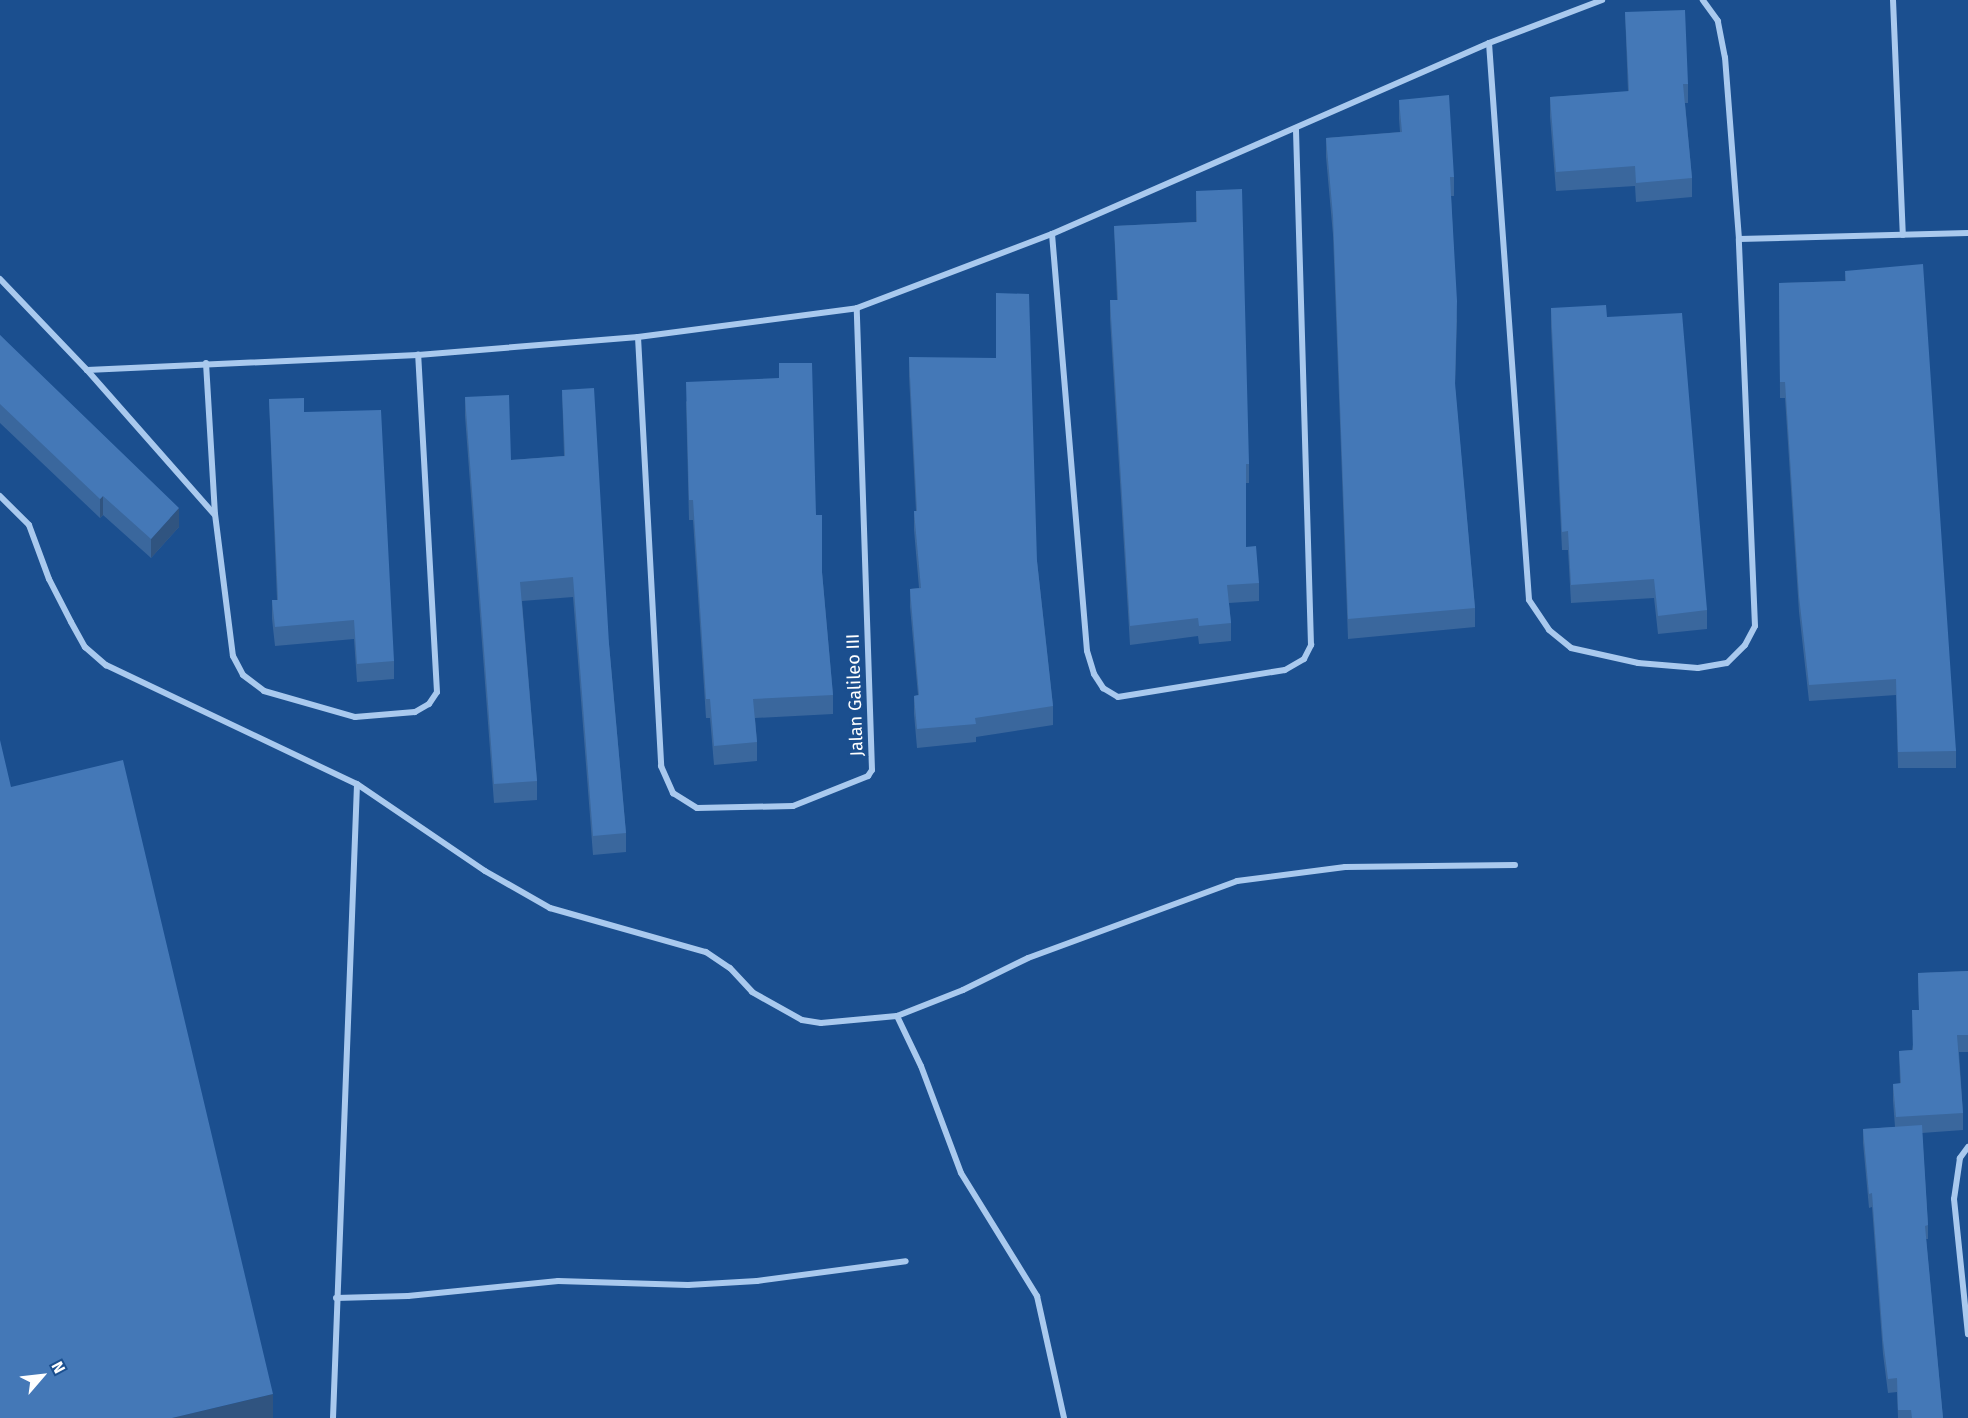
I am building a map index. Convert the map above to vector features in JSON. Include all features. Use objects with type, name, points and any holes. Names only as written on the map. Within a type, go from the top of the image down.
[{"type":"street","points":[[87,370],[206,363],[418,356],[638,337],[857,308],[1052,234],[1489,43],[1602,0]]},
{"type":"street","points":[[1489,43],[1529,600],[1549,630],[1571,648],[1638,663],[1698,668],[1727,663],[1745,645],[1755,626],[1739,239],[1725,58],[1718,21],[1703,0]]},
{"type":"street","points":[[1893,0],[1903,236]]},
{"type":"street","points":[[1052,234],[1087,651],[1094,675],[1103,688],[1118,697],[1285,670],[1304,659],[1311,645],[1296,129]]},
{"type":"street","points":[[1739,239],[1903,236],[1968,232]]},
{"type":"street","points":[[0,279],[87,370],[215,514]]},
{"type":"street","name":"Jalan Galileo III","points":[[638,337],[661,766],[673,793],[697,808],[793,806],[868,776],[872,770],[857,308]]},
{"type":"street","points":[[206,363],[215,514],[233,656],[243,675],[264,691],[355,717],[415,712],[429,704],[437,692],[418,356]]},
{"type":"street","points":[[0,496],[29,525],[48,579],[93,657],[357,784],[514,889],[550,908],[706,952],[730,968],[752,992],[802,1020],[820,1023],[897,1016],[963,990],[1028,958],[1078,942],[1237,881],[1345,867],[1515,865]]},
{"type":"street","points":[[333,1418],[357,784]]},
{"type":"street","points":[[897,1016],[921,1066],[961,1173],[1037,1296],[1064,1418]]},
{"type":"street","points":[[1968,1147],[1960,1158],[1954,1199],[1968,1334]]},
{"type":"street","points":[[336,1298],[408,1296],[558,1281],[688,1285],[757,1281],[906,1261]]},
{"type":"building","points":[[1685,10],[1688,84],[1683,84],[1692,178],[1636,183],[1635,166],[1556,172],[1550,97],[1629,91],[1625,12]]},
{"type":"building","points":[[1449,95],[1454,177],[1450,177],[1457,301],[1455,383],[1475,608],[1348,619],[1333,216],[1326,138],[1402,132],[1399,100]]},
{"type":"building","points":[[1242,189],[1249,464],[1246,464],[1246,547],[1256,546],[1259,583],[1227,585],[1231,623],[1199,626],[1198,618],[1130,626],[1110,300],[1118,300],[1114,226],[1197,222],[1196,191]]},
{"type":"building","points":[[1923,264],[1956,751],[1898,752],[1896,679],[1809,685],[1799,596],[1785,382],[1780,382],[1779,283],[1846,281],[1845,271]]},
{"type":"building","points":[[996,293],[1029,294],[1037,561],[1053,706],[975,718],[976,724],[917,729],[914,696],[919,695],[910,589],[921,588],[914,511],[917,511],[909,357],[996,358]]},
{"type":"building","points":[[1606,305],[1607,317],[1682,313],[1707,610],[1658,616],[1654,579],[1571,585],[1568,531],[1562,532],[1551,308]]},
{"type":"building","points":[[0,335],[179,508],[151,539],[103,496],[100,499],[0,404]]},
{"type":"building","points":[[779,363],[812,363],[816,515],[822,515],[822,572],[833,695],[753,699],[757,742],[714,746],[710,699],[706,699],[693,500],[689,500],[686,382],[779,378]]},
{"type":"building","points":[[594,388],[609,644],[626,833],[593,836],[573,577],[520,582],[537,781],[494,784],[465,397],[509,395],[511,460],[565,456],[562,390]]},
{"type":"building","points":[[304,398],[304,412],[381,410],[394,661],[357,664],[354,620],[275,627],[272,600],[278,600],[269,399]]},
{"type":"building","points":[[0,740],[11,787],[123,760],[273,1394],[172,1418],[0,1418]]},
{"type":"building","points":[[1968,971],[1968,1035],[1957,1035],[1963,1113],[1896,1117],[1893,1084],[1901,1083],[1899,1051],[1913,1050],[1912,1010],[1919,1010],[1918,973]]},
{"type":"building","points":[[1922,1125],[1928,1225],[1925,1226],[1943,1418],[1912,1418],[1911,1410],[1898,1410],[1897,1378],[1888,1379],[1872,1193],[1869,1194],[1863,1129]]}]
